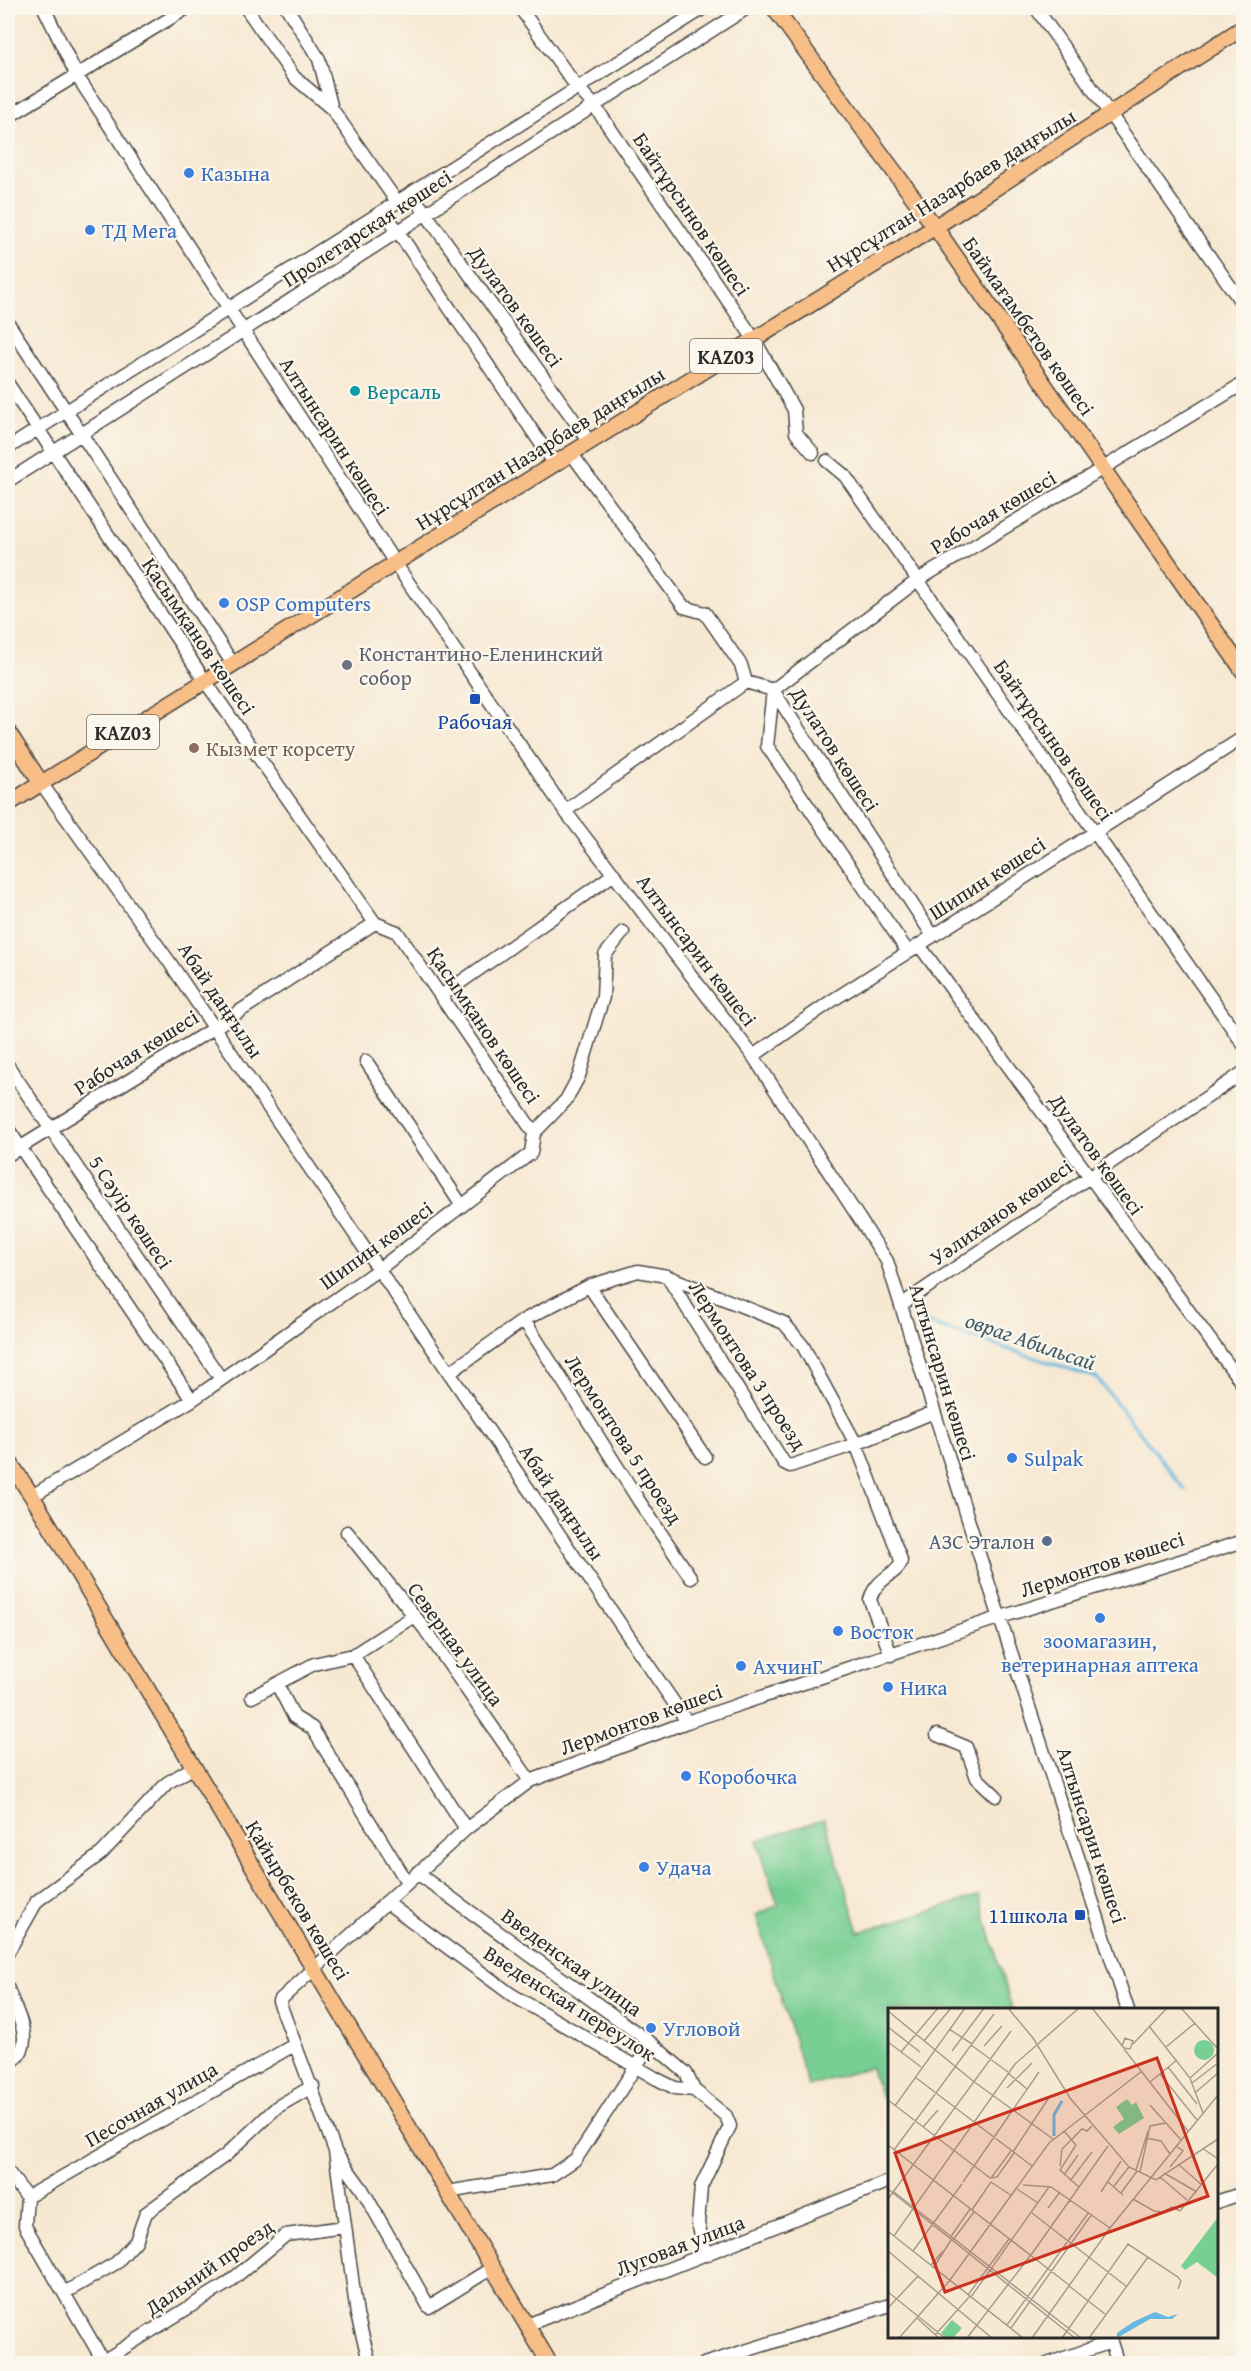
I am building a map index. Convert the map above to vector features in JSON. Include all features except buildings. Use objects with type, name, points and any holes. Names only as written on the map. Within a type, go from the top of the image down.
[{"type":"main road","name":"Баймағамбетов көшесі","points":[[774,8],[935,227],[1244,672]]},
{"type":"main road","name":"Нұрсұлтан Назарбаев даңғылы","points":[[8,804],[935,227],[1244,27]]},
{"type":"main road","name":"Абай даңғылы","points":[[8,732],[41,783]]},
{"type":"main road","name":"Қайырбеков көшесі","points":[[8,1460],[32,1496],[550,2364]]},
{"type":"street","name":"Алтынсарин көшесі","points":[[44,8],[76,76],[394,563],[565,811],[753,1056],[887,1261],[1127,2008]]},
{"type":"street","points":[[8,117],[187,8]]},
{"type":"street","points":[[246,8],[294,77],[332,109],[397,202]]},
{"type":"street","points":[[286,8],[320,59],[332,109]]},
{"type":"street","name":"Байтұрсынов көшесі","points":[[520,8],[576,86],[594,105],[754,339],[794,410],[796,433],[813,453]]},
{"type":"street","name":"Пролетарская көшесі","points":[[8,448],[384,211],[576,86],[704,8]]},
{"type":"street","name":"Пролетарская көшесі","points":[[8,481],[747,8]]},
{"type":"street","points":[[1036,8],[1244,306]]},
{"type":"street","name":"Дулатов көшесі","points":[[411,193],[589,441]]},
{"type":"street","points":[[384,211],[554,463]]},
{"type":"street","name":"Қасымқанов көшесі","points":[[8,323],[233,664]]},
{"type":"street","name":"Рабочая көшесі","points":[[565,811],[760,686],[918,580],[1244,383]]},
{"type":"street","name":"Қасымқанов көшесі","points":[[8,384],[205,681],[375,923],[397,932],[534,1133]]},
{"type":"street","name":"Дулатов көшесі","points":[[571,453],[684,607],[705,613],[741,664],[760,686],[933,936]]},
{"type":"street","name":"Байтұрсынов көшесі","points":[[827,461],[845,476],[1244,1046]]},
{"type":"street","name":"Дулатов көшесі","points":[[760,686],[767,746],[908,952]]},
{"type":"street","name":"Шипин көшесі","points":[[753,1056],[833,1000],[1244,737]]},
{"type":"street","name":"Абай даңғылы","points":[[41,783],[214,1028],[687,1722]]},
{"type":"street","points":[[441,996],[614,874]]},
{"type":"street","name":"Рабочая көшесі","points":[[8,1155],[214,1028],[375,923]]},
{"type":"street","name":"Шипин көшесі","points":[[32,1496],[192,1400],[379,1269],[531,1153],[534,1133],[566,1100],[579,1076],[603,997],[605,955],[623,932]]},
{"type":"street","name":"Дулатов көшесі","points":[[919,945],[1244,1386]]},
{"type":"street","points":[[366,1061],[462,1206]]},
{"type":"street","name":"5 Сәуір көшесі","points":[[8,1066],[221,1380]]},
{"type":"street","name":"Уәлиханов көшесі","points":[[901,1305],[1244,1072]]},
{"type":"street","points":[[8,1129],[192,1400]]},
{"type":"street","points":[[450,1373],[524,1320],[589,1286],[638,1271],[668,1277],[784,1323],[803,1346],[856,1444],[901,1560],[897,1569],[876,1584],[870,1600],[891,1655]]},
{"type":"street","name":"Лермонтова 3 проезд","points":[[668,1277],[784,1463],[797,1466],[934,1412]]},
{"type":"street","points":[[589,1286],[705,1457]]},
{"type":"street","name":"Лермонтова 5 проезд","points":[[524,1320],[639,1501],[692,1578]]},
{"type":"street","name":"Северная улица","points":[[347,1532],[414,1616],[530,1781]]},
{"type":"street","name":"Лермонтов көшесі","points":[[294,2045],[279,2001],[466,1829],[530,1781],[687,1722],[1001,1617],[1244,1541]]},
{"type":"street","points":[[252,1697],[314,1664],[353,1655],[414,1616]]},
{"type":"street","points":[[353,1655],[466,1829]]},
{"type":"street","points":[[276,1684],[294,1717],[312,1728],[412,1878]]},
{"type":"street","points":[[937,1735],[966,1747],[978,1778],[996,1796]]},
{"type":"street","points":[[8,1952],[37,1901],[102,1853],[167,1783],[194,1767]]},
{"type":"street","name":"Введенская улица","points":[[412,1878],[651,2043],[686,2073],[694,2090]]},
{"type":"street","name":"Введенская переулок","points":[[386,1902],[512,1995],[675,2088],[694,2090],[726,2116],[729,2121],[728,2130],[701,2187],[698,2224],[706,2255]]},
{"type":"street","points":[[8,1989],[26,2040],[22,2054],[8,2064]]},
{"type":"street","points":[[447,2192],[552,2175],[576,2159],[651,2043]]},
{"type":"street","points":[[294,2045],[313,2086],[335,2151],[357,2315],[370,2364]]},
{"type":"street","name":"Песочная улица","points":[[27,2198],[294,2045]]},
{"type":"street","points":[[64,2292],[116,2263],[136,2241],[146,2213],[226,2155],[277,2107],[313,2086]]},
{"type":"street","points":[[335,2151],[362,2189],[429,2307],[492,2268]]},
{"type":"street","points":[[8,2172],[27,2198],[25,2226],[104,2362]]},
{"type":"street","name":"Луговая улица","points":[[527,2325],[888,2182]]},
{"type":"street","points":[[1218,2201],[1244,2193]]},
{"type":"street","name":"Дальний проезд","points":[[104,2362],[228,2283],[286,2235],[345,2227]]},
{"type":"street","points":[[704,2364],[888,2306]]},
{"type":"street","points":[[1047,2364],[1110,2339],[1118,2364]]},
{"type":"green space","points":[[824,1819],[859,1932],[979,1896],[1012,2008],[888,2008],[888,2096],[882,2098],[870,2067],[808,2086],[756,1915],[778,1905],[757,1841]]},
{"type":"waterway","name":"овраг Абильсай","points":[[924,1322],[1097,1378],[1185,1490]]},
{"type":"place","name":"Казына","points":[[189,173]]},
{"type":"place","name":"ТД Мега","points":[[90,230]]},
{"type":"place","name":"Версаль","points":[[355,391]]},
{"type":"place","name":"OSP Computers","points":[[224,603]]},
{"type":"place","name":"Константино-Еленинский собор","points":[[347,665]]},
{"type":"place","name":"Рабочая","points":[[475,699]]},
{"type":"place","name":"Кызмет корсету","points":[[194,748]]},
{"type":"place","name":"Sulpak","points":[[1012,1458]]},
{"type":"place","name":"АЗС Эталон","points":[[1047,1541]]},
{"type":"place","name":"зоомагазин, ветеринарная аптека","points":[[1100,1618]]},
{"type":"place","name":"Восток","points":[[838,1631]]},
{"type":"place","name":"АхчинГ","points":[[741,1666]]},
{"type":"place","name":"Ника","points":[[888,1687]]},
{"type":"place","name":"Коробочка","points":[[686,1776]]},
{"type":"place","name":"Удача","points":[[644,1867]]},
{"type":"place","name":"11школа","points":[[1080,1915]]},
{"type":"place","name":"Угловой","points":[[651,2028]]}]
